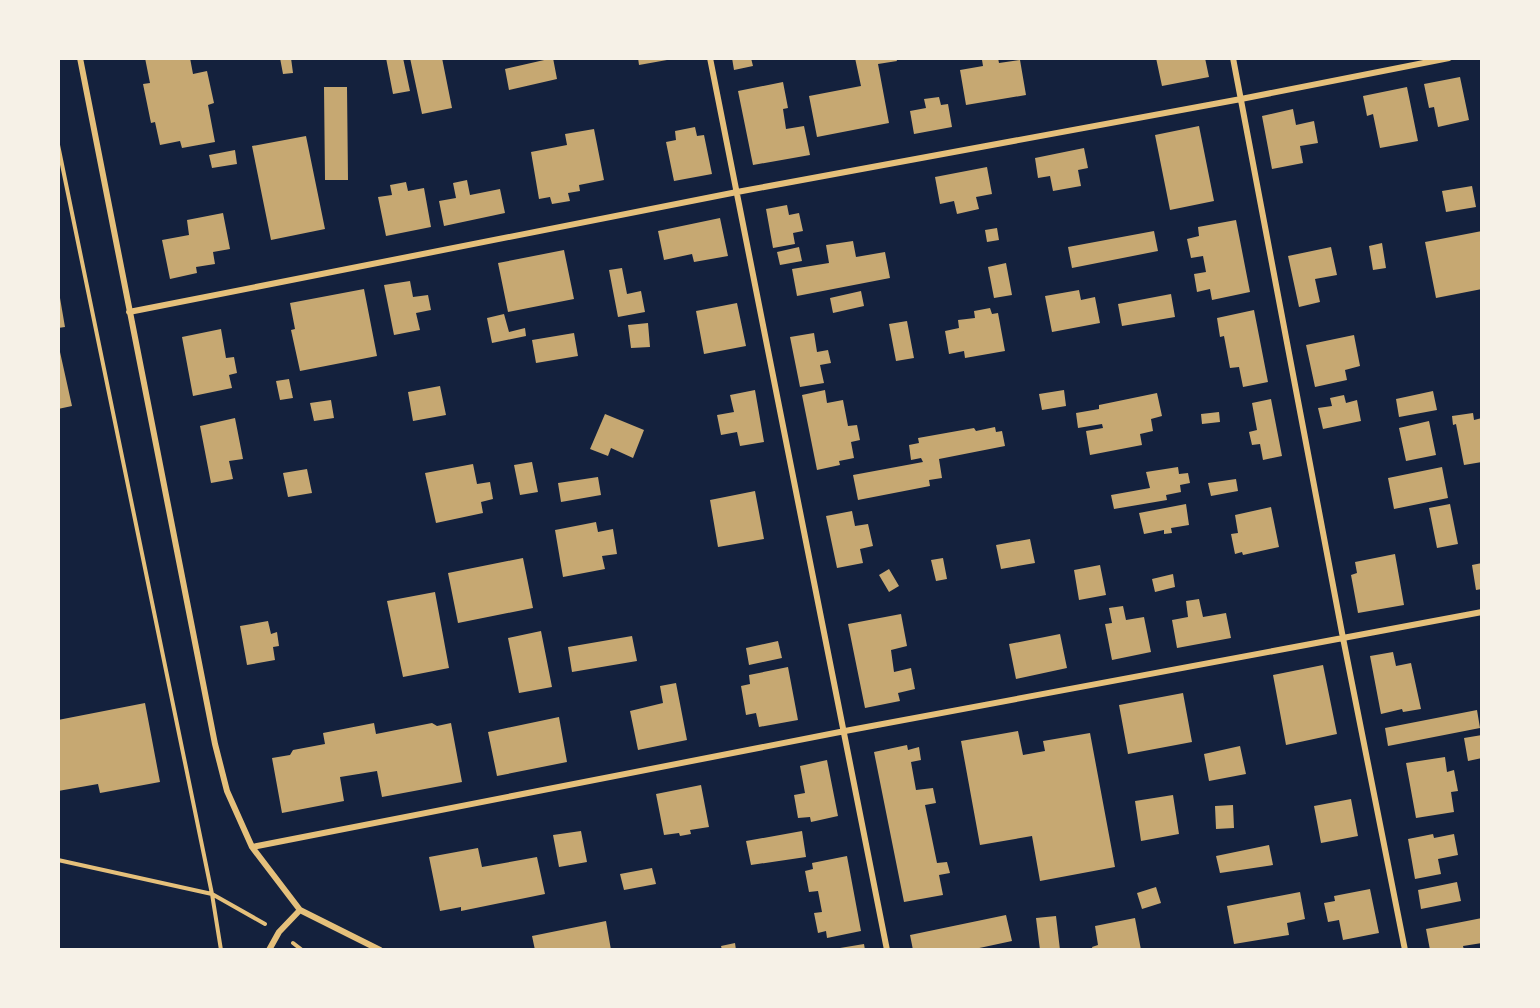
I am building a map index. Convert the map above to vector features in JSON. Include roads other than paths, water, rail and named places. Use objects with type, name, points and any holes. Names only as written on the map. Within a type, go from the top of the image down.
[{"type":"street","points":[[80,58],[215,744],[227,791],[252,846],[300,910],[380,950]]},
{"type":"street","points":[[710,58],[887,950]]},
{"type":"street","points":[[1233,58],[1343,638],[1406,950]]},
{"type":"street","points":[[129,312],[737,192],[1241,99],[1449,58]]},
{"type":"street","points":[[252,846],[845,731],[1482,612]]},
{"type":"street","points":[[269,950],[279,932],[300,910]]}]
